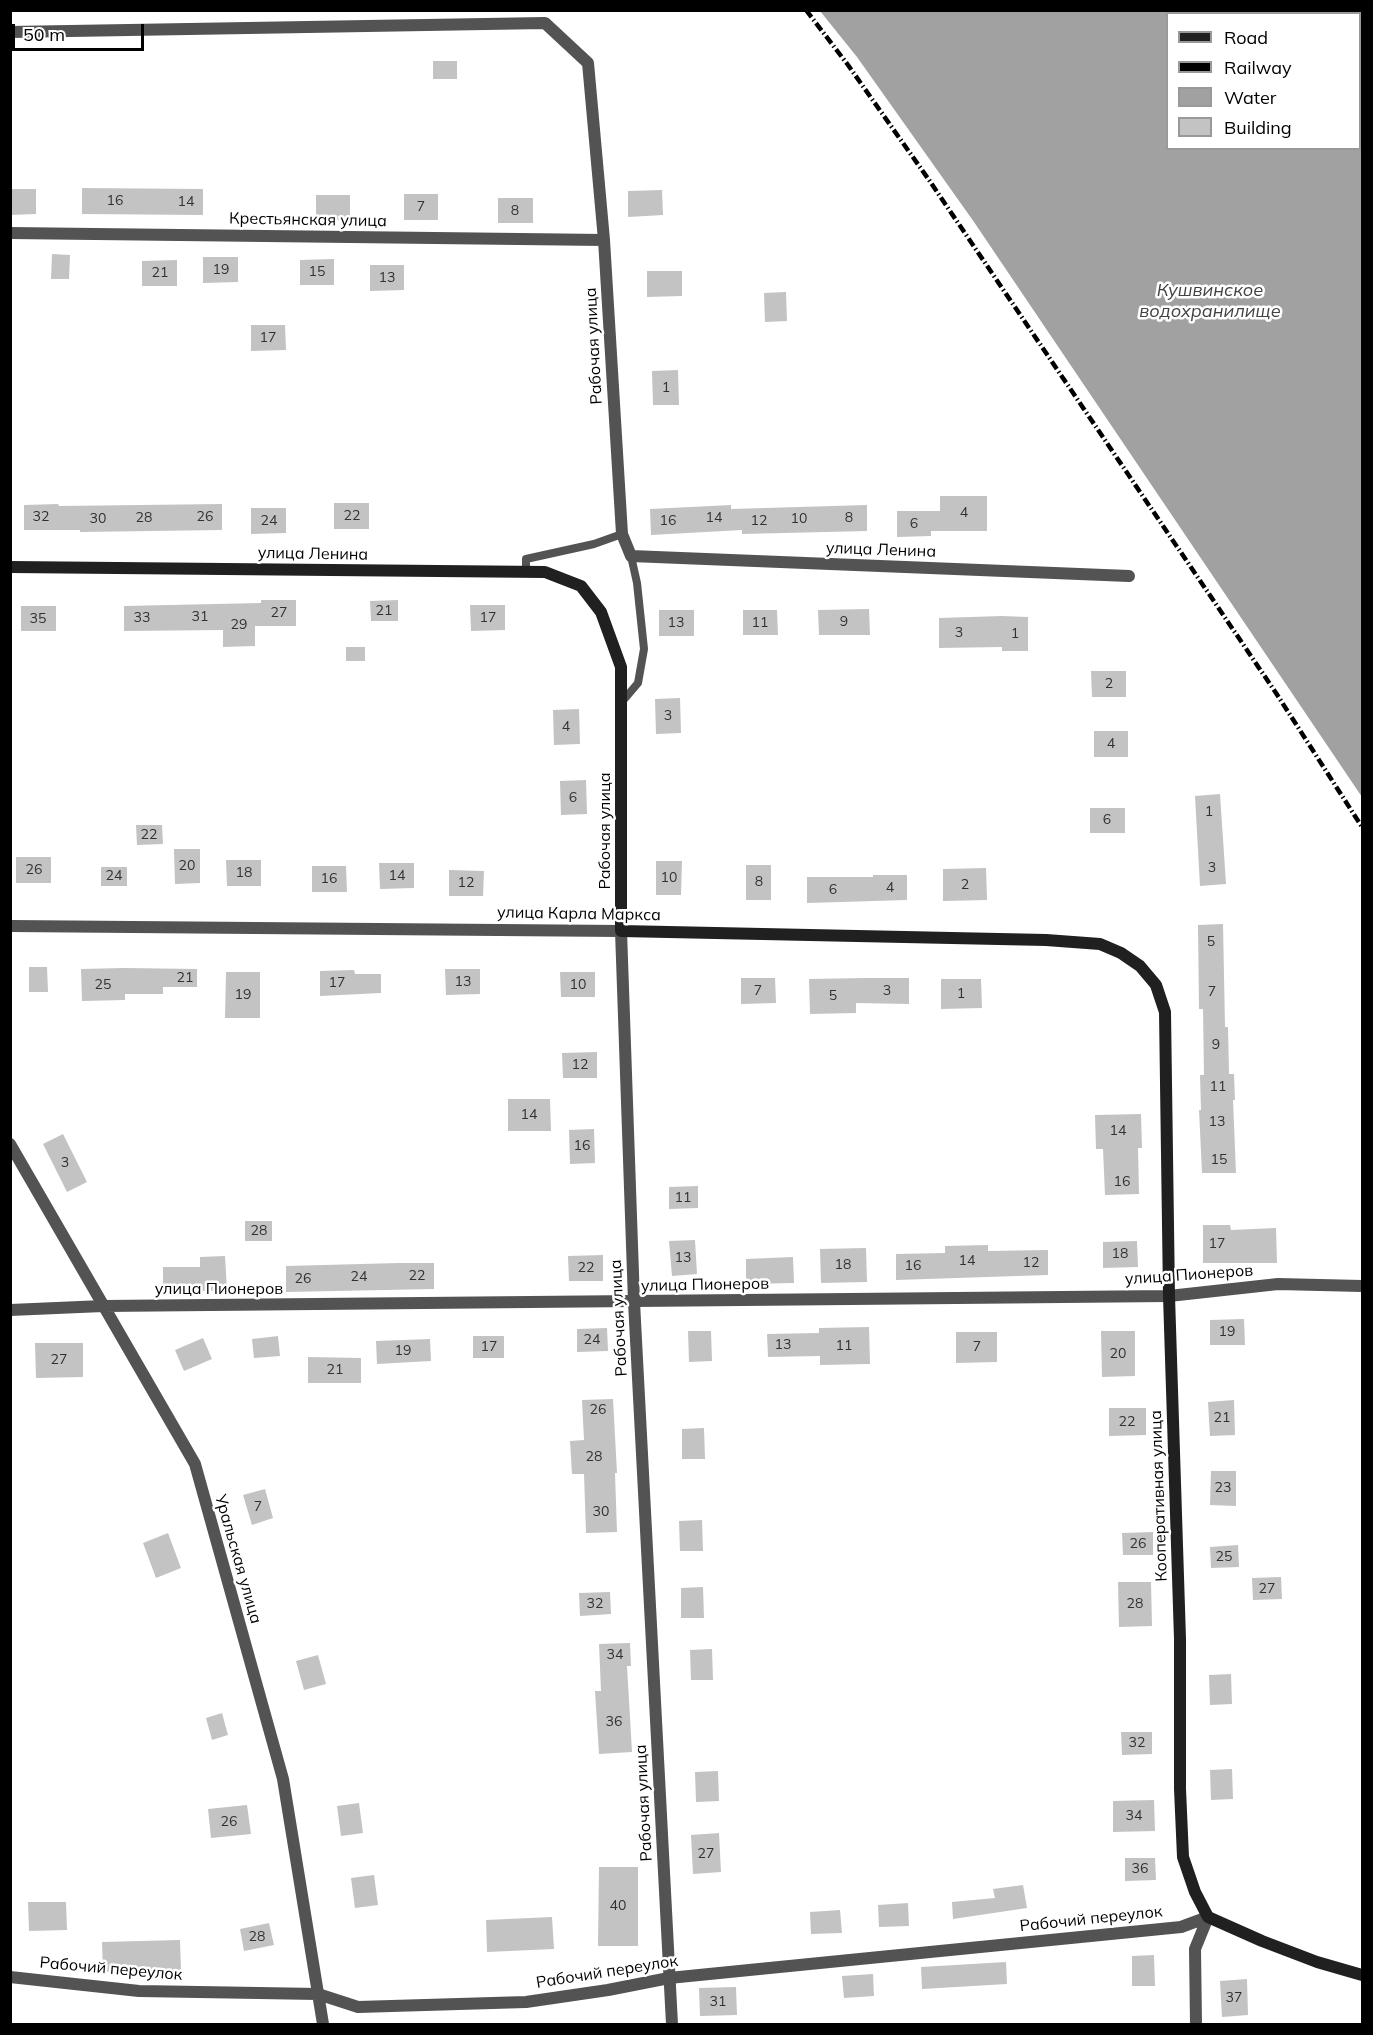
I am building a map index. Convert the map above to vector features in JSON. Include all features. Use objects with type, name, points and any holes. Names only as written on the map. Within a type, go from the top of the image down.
[{"type":"main road","name":"улица Ленина","points":[[10,567],[545,573],[581,586],[601,612]]},
{"type":"main road","name":"Рабочая улица","points":[[601,612],[621,667],[621,931]]},
{"type":"main road","name":"улица Карла Маркса","points":[[621,931],[1046,940],[1100,944],[1121,953],[1140,966]]},
{"type":"main road","name":"Кооперативная улица","points":[[1140,966],[1156,985],[1165,1012],[1169,1296],[1180,1627],[1180,1789],[1183,1857],[1195,1892],[1208,1917]]},
{"type":"main road","points":[[1208,1917],[1317,1962],[1362,1975]]},
{"type":"street","name":"Рабочая улица","points":[[10,32],[545,23],[588,63],[604,240],[622,534],[631,556]]},
{"type":"street","name":"Крестьянская улица","points":[[10,232],[604,240]]},
{"type":"street","name":"улица Ленина","points":[[631,556],[1129,576]]},
{"type":"street","name":"улица Карла Маркса","points":[[10,926],[621,931]]},
{"type":"street","name":"Рабочая улица","points":[[621,931],[634,1302],[672,2025]]},
{"type":"street","name":"Уральская улица","points":[[10,1144],[195,1464],[283,1779],[323,2025]]},
{"type":"street","name":"улица Пионеров","points":[[10,1310],[103,1306],[1169,1296],[1278,1284],[1362,1286]]},
{"type":"street","name":"Рабочий переулок","points":[[10,1977],[139,1991],[318,1994],[358,2007],[526,2002],[669,1978],[1181,1927],[1208,1917]]},
{"type":"street","points":[[1196,2025],[1195,1949],[1208,1917]]},
{"type":"lane","points":[[526,573],[526,559],[594,544],[622,534]]},
{"type":"lane","points":[[621,703],[638,683],[644,649],[637,584],[631,556]]},
{"type":"water","name":"Кушвинское водохранилище","points":[[820,11],[1362,11],[1362,797],[974,222],[857,57]]},
{"type":"building","points":[[433,61],[457,61],[457,79],[433,79]]},
{"type":"building","points":[[82,188],[203,189],[203,215],[82,214]]},
{"type":"building","points":[[10,189],[36,189],[36,214],[10,215]]},
{"type":"building","points":[[662,190],[663,215],[628,217],[628,191]]},
{"type":"building","points":[[404,194],[438,194],[438,220],[404,220]]},
{"type":"building","points":[[316,195],[350,195],[350,220],[316,221]]},
{"type":"building","points":[[498,198],[533,198],[533,223],[498,223]]},
{"type":"building","points":[[52,254],[70,255],[69,279],[51,279]]},
{"type":"building","points":[[203,257],[238,257],[238,282],[203,283]]},
{"type":"building","points":[[334,259],[334,285],[300,285],[300,260]]},
{"type":"building","points":[[177,260],[177,286],[142,286],[142,261]]},
{"type":"building","points":[[370,265],[404,265],[404,290],[370,291]]},
{"type":"building","points":[[647,271],[682,271],[682,296],[647,297]]},
{"type":"building","points":[[786,292],[787,321],[765,322],[764,293]]},
{"type":"building","points":[[251,325],[285,325],[286,350],[251,351]]},
{"type":"building","points":[[678,370],[679,405],[653,405],[652,371]]},
{"type":"building","points":[[940,496],[987,496],[987,531],[931,531],[931,536],[897,537],[897,511],[940,511]]},
{"type":"building","points":[[334,503],[369,503],[369,529],[334,529]]},
{"type":"building","points":[[58,504],[59,506],[222,504],[222,530],[80,532],[80,530],[24,530],[24,505]]},
{"type":"building","points":[[731,505],[731,509],[867,505],[867,531],[742,534],[742,530],[651,535],[650,509]]},
{"type":"building","points":[[251,508],[286,508],[286,533],[251,534]]},
{"type":"building","points":[[261,600],[296,600],[296,626],[255,626],[255,646],[223,647],[223,630],[124,631],[124,606],[261,603]]},
{"type":"building","points":[[398,600],[398,621],[371,621],[370,601]]},
{"type":"building","points":[[470,605],[505,605],[505,630],[471,631]]},
{"type":"building","points":[[21,606],[56,606],[56,631],[21,631]]},
{"type":"building","points":[[869,609],[870,635],[819,635],[818,610]]},
{"type":"building","points":[[659,610],[694,610],[694,636],[659,636]]},
{"type":"building","points":[[743,610],[777,610],[778,635],[743,635]]},
{"type":"building","points":[[1028,617],[1028,651],[1002,651],[1002,647],[939,648],[939,618]]},
{"type":"building","points":[[346,647],[365,647],[365,661],[346,661]]},
{"type":"building","points":[[1091,671],[1126,671],[1126,697],[1092,697]]},
{"type":"building","points":[[680,698],[681,733],[656,734],[655,699]]},
{"type":"building","points":[[579,709],[580,744],[554,745],[553,710]]},
{"type":"building","points":[[1094,731],[1128,731],[1128,757],[1094,757]]},
{"type":"building","points":[[586,780],[587,814],[561,815],[560,781]]},
{"type":"building","points":[[1220,794],[1226,884],[1200,886],[1195,796]]},
{"type":"building","points":[[1090,808],[1125,808],[1125,833],[1090,833]]},
{"type":"building","points":[[136,825],[162,825],[163,844],[137,845]]},
{"type":"building","points":[[174,849],[200,849],[200,883],[175,884]]},
{"type":"building","points":[[16,857],[51,857],[51,883],[16,883]]},
{"type":"building","points":[[226,860],[261,860],[261,886],[227,886]]},
{"type":"building","points":[[656,861],[682,861],[681,895],[656,895]]},
{"type":"building","points":[[379,863],[414,863],[414,888],[380,889]]},
{"type":"building","points":[[746,865],[771,865],[771,900],[746,900]]},
{"type":"building","points":[[312,866],[346,866],[347,892],[312,892]]},
{"type":"building","points":[[101,867],[127,867],[127,886],[101,886]]},
{"type":"building","points":[[986,868],[987,900],[943,901],[943,869]]},
{"type":"building","points":[[449,870],[484,871],[483,896],[449,896]]},
{"type":"building","points":[[873,875],[907,875],[907,900],[807,903],[807,877],[873,877]]},
{"type":"building","points":[[1223,924],[1225,1027],[1228,1027],[1229,1074],[1234,1074],[1236,1173],[1202,1173],[1199,1110],[1201,1110],[1200,1075],[1204,1075],[1203,1009],[1199,1009],[1198,925]]},
{"type":"building","points":[[29,967],[47,967],[48,992],[29,992]]},
{"type":"building","points":[[81,969],[197,969],[197,987],[163,987],[163,994],[125,994],[125,1000],[82,1001]]},
{"type":"building","points":[[445,969],[480,969],[480,994],[446,995]]},
{"type":"building","points":[[354,970],[355,974],[381,974],[381,993],[320,996],[320,971]]},
{"type":"building","points":[[226,972],[260,972],[260,1018],[225,1018]]},
{"type":"building","points":[[560,972],[595,972],[595,997],[561,997]]},
{"type":"building","points":[[741,978],[775,978],[776,1003],[741,1004]]},
{"type":"building","points":[[909,978],[909,1004],[856,1003],[856,1013],[810,1014],[809,979]]},
{"type":"building","points":[[941,979],[981,979],[982,1008],[941,1009]]},
{"type":"building","points":[[597,1052],[597,1078],[563,1078],[562,1053]]},
{"type":"building","points":[[508,1099],[550,1099],[551,1131],[508,1131]]},
{"type":"building","points":[[1141,1114],[1142,1148],[1138,1148],[1139,1194],[1105,1195],[1103,1149],[1096,1149],[1095,1115]]},
{"type":"building","points":[[594,1129],[595,1163],[570,1164],[569,1130]]},
{"type":"building","points":[[63,1134],[87,1182],[67,1192],[43,1144]]},
{"type":"building","points":[[698,1186],[698,1208],[669,1209],[669,1187]]},
{"type":"building","points":[[245,1221],[272,1221],[272,1241],[245,1241]]},
{"type":"building","points":[[1203,1225],[1230,1225],[1231,1230],[1276,1228],[1277,1263],[1203,1263]]},
{"type":"building","points":[[695,1240],[697,1274],[672,1276],[669,1241]]},
{"type":"building","points":[[1137,1241],[1138,1267],[1103,1268],[1103,1242]]},
{"type":"building","points":[[988,1245],[988,1251],[1048,1250],[1048,1275],[896,1280],[896,1254],[945,1253],[945,1246]]},
{"type":"building","points":[[866,1248],[867,1282],[821,1283],[820,1249]]},
{"type":"building","points":[[603,1255],[603,1281],[569,1281],[568,1256]]},
{"type":"building","points":[[225,1256],[227,1290],[163,1293],[163,1267],[200,1267],[200,1257]]},
{"type":"building","points":[[793,1257],[794,1283],[746,1284],[746,1259]]},
{"type":"building","points":[[434,1263],[434,1289],[286,1292],[286,1266]]},
{"type":"building","points":[[1244,1319],[1245,1345],[1210,1345],[1210,1320]]},
{"type":"building","points":[[869,1327],[870,1364],[820,1365],[820,1356],[768,1357],[767,1334],[819,1333],[819,1328]]},
{"type":"building","points":[[607,1328],[608,1351],[577,1352],[577,1329]]},
{"type":"building","points":[[688,1331],[711,1331],[712,1361],[689,1362]]},
{"type":"building","points":[[1101,1331],[1135,1331],[1135,1376],[1102,1377]]},
{"type":"building","points":[[956,1332],[997,1332],[997,1362],[956,1363]]},
{"type":"building","points":[[278,1336],[280,1356],[254,1358],[252,1339]]},
{"type":"building","points":[[473,1336],[504,1336],[504,1358],[473,1358]]},
{"type":"building","points":[[203,1338],[212,1359],[184,1371],[175,1350]]},
{"type":"building","points":[[430,1339],[431,1361],[377,1364],[376,1341]]},
{"type":"building","points":[[35,1343],[83,1343],[83,1377],[36,1378]]},
{"type":"building","points":[[308,1357],[361,1358],[361,1383],[308,1383]]},
{"type":"building","points":[[613,1399],[617,1532],[586,1533],[584,1474],[572,1474],[570,1441],[584,1440],[582,1400]]},
{"type":"building","points":[[1234,1400],[1235,1435],[1210,1436],[1208,1402]]},
{"type":"building","points":[[1109,1408],[1146,1408],[1146,1435],[1109,1436]]},
{"type":"building","points":[[704,1428],[705,1459],[682,1459],[682,1429]]},
{"type":"building","points":[[1211,1471],[1236,1471],[1236,1506],[1210,1505]]},
{"type":"building","points":[[265,1489],[273,1518],[252,1525],[243,1495]]},
{"type":"building","points":[[702,1520],[703,1551],[680,1551],[679,1521]]},
{"type":"building","points":[[1153,1532],[1153,1555],[1123,1555],[1122,1533]]},
{"type":"building","points":[[168,1533],[181,1568],[156,1578],[143,1543]]},
{"type":"building","points":[[1238,1545],[1239,1567],[1211,1568],[1210,1547]]},
{"type":"building","points":[[1281,1577],[1282,1599],[1253,1600],[1252,1578]]},
{"type":"building","points":[[1118,1582],[1151,1582],[1152,1626],[1119,1627]]},
{"type":"building","points":[[703,1587],[704,1618],[681,1618],[681,1588]]},
{"type":"building","points":[[610,1592],[611,1614],[580,1616],[579,1593]]},
{"type":"building","points":[[630,1643],[631,1666],[627,1666],[632,1752],[599,1754],[595,1691],[601,1691],[599,1644]]},
{"type":"building","points":[[712,1649],[713,1680],[691,1680],[690,1650]]},
{"type":"building","points":[[318,1655],[326,1684],[304,1690],[296,1661]]},
{"type":"building","points":[[1231,1674],[1232,1704],[1210,1705],[1209,1675]]},
{"type":"building","points":[[222,1713],[228,1735],[212,1740],[206,1718]]},
{"type":"building","points":[[1121,1732],[1152,1732],[1152,1754],[1122,1755]]},
{"type":"building","points":[[1232,1769],[1233,1799],[1211,1800],[1210,1770]]},
{"type":"building","points":[[718,1771],[719,1801],[696,1802],[695,1772]]},
{"type":"building","points":[[1154,1800],[1155,1831],[1113,1832],[1113,1801]]},
{"type":"building","points":[[359,1803],[363,1833],[341,1836],[337,1806]]},
{"type":"building","points":[[247,1805],[251,1834],[211,1838],[208,1809]]},
{"type":"building","points":[[719,1833],[721,1872],[693,1874],[691,1835]]},
{"type":"building","points":[[1125,1858],[1155,1858],[1156,1880],[1125,1881]]},
{"type":"building","points":[[599,1867],[638,1867],[638,1946],[598,1946]]},
{"type":"building","points":[[374,1875],[378,1905],[355,1908],[351,1878]]},
{"type":"building","points":[[1023,1885],[1027,1908],[953,1919],[952,1902],[995,1898],[993,1889]]},
{"type":"building","points":[[28,1902],[66,1902],[67,1930],[29,1931]]},
{"type":"building","points":[[908,1903],[909,1926],[879,1927],[878,1905]]},
{"type":"building","points":[[840,1910],[842,1933],[811,1934],[810,1912]]},
{"type":"building","points":[[552,1917],[554,1949],[487,1952],[486,1920]]},
{"type":"building","points":[[269,1923],[274,1945],[244,1951],[240,1929]]},
{"type":"building","points":[[180,1940],[181,1970],[103,1972],[102,1942]]},
{"type":"building","points":[[1154,1955],[1155,1986],[1132,1986],[1132,1956]]},
{"type":"building","points":[[1006,1962],[1007,1984],[922,1989],[921,1967]]},
{"type":"building","points":[[873,1974],[874,1996],[844,1998],[842,1976]]},
{"type":"building","points":[[1247,1979],[1248,2015],[1222,2017],[1220,1981]]},
{"type":"building","points":[[736,1987],[737,2015],[700,2016],[699,1988]]},
{"type":"railway","points":[[806,10],[929,180],[1276,693],[1362,827]]}]
